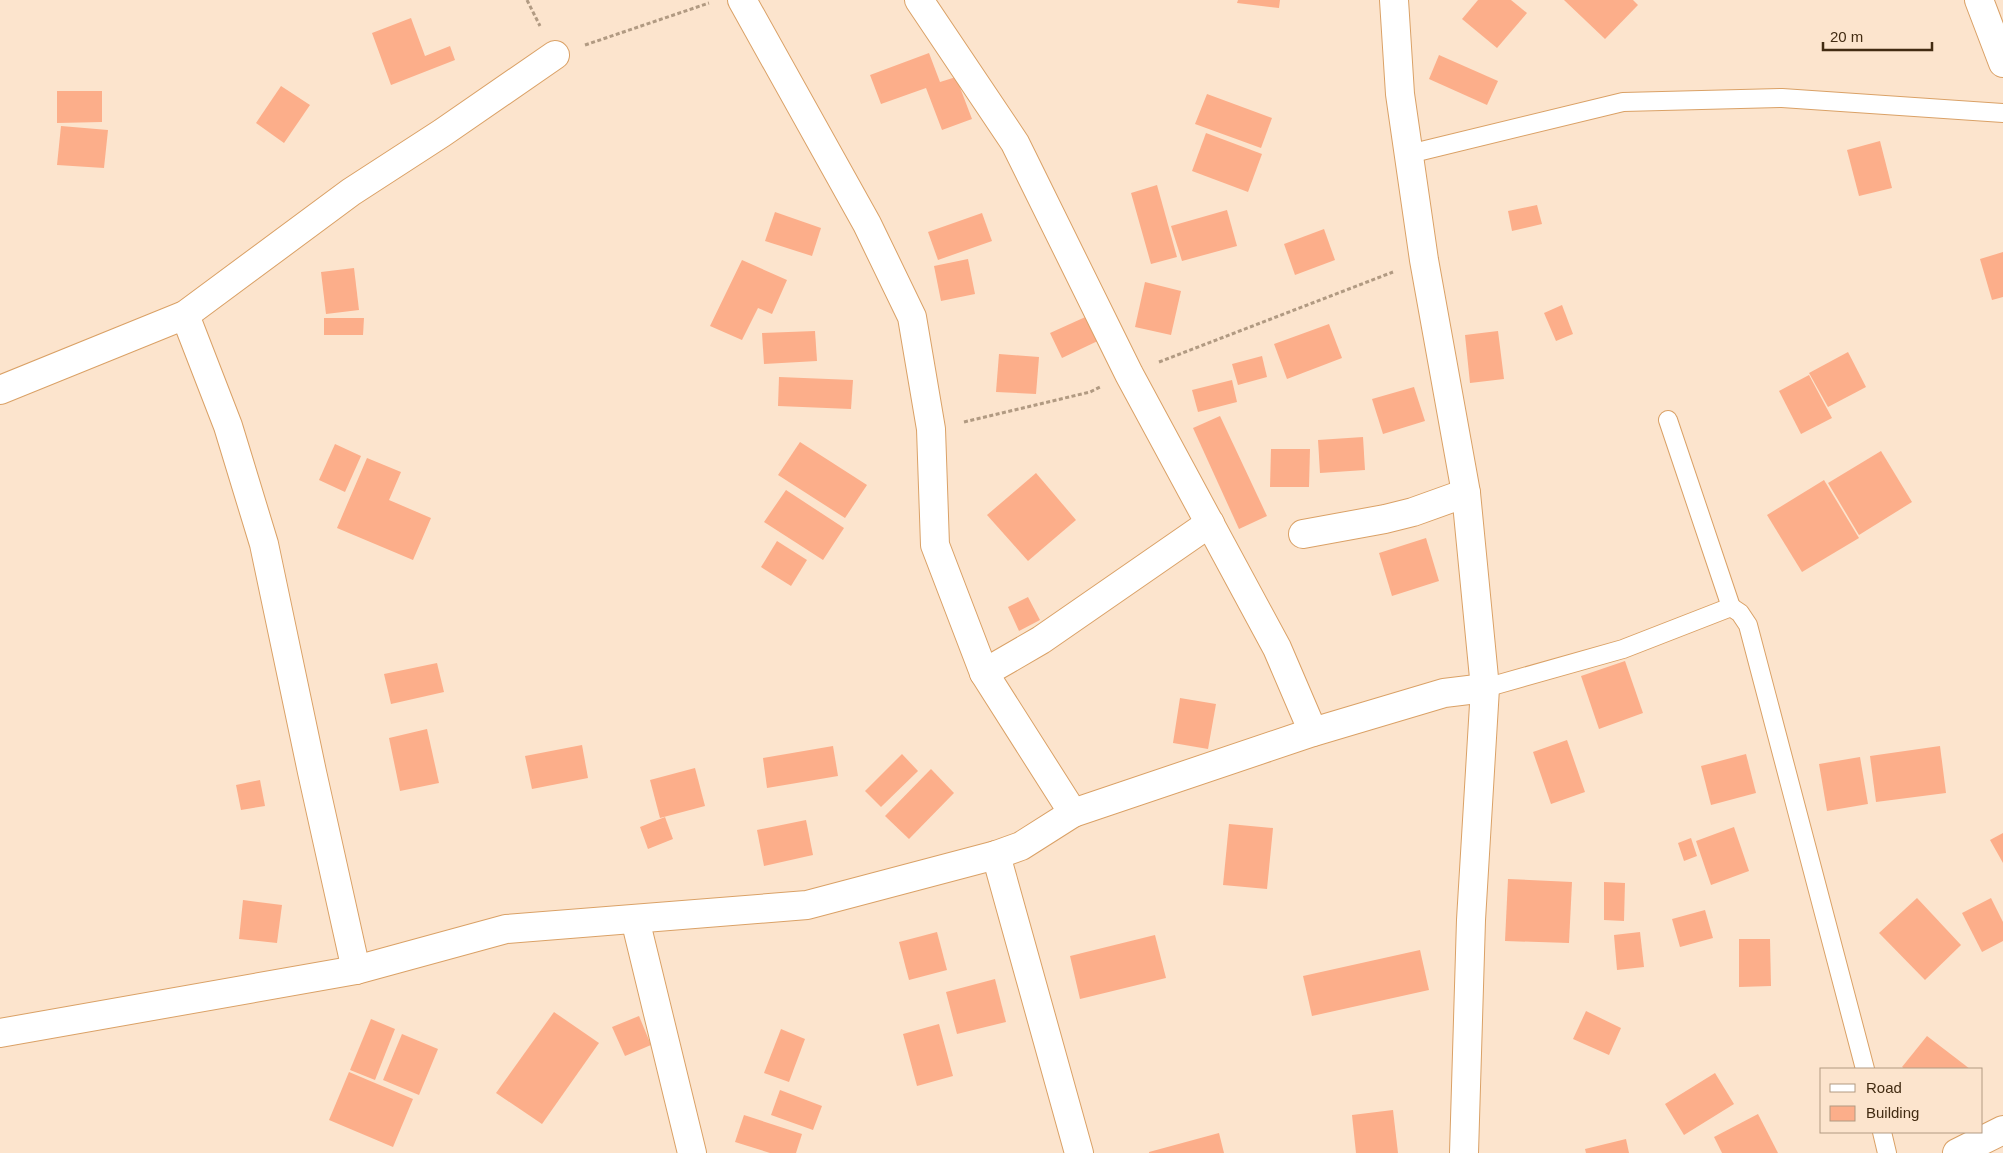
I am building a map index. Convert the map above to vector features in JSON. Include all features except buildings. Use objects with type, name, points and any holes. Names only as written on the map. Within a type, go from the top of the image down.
[{"type":"street","points":[[742,0],[867,224],[912,317],[931,429],[935,545],[984,673],[1072,814]]},
{"type":"street","points":[[919,0],[1024,159],[1071,259],[1129,374],[1277,648],[1313,732]]},
{"type":"street","points":[[1394,0],[1400,94],[1424,260],[1466,493],[1484,688],[1471,920],[1464,1153]]},
{"type":"street","points":[[1979,0],[2003,63]]},
{"type":"street","points":[[0,390],[185,316],[351,192],[442,133],[554,55]]},
{"type":"street","points":[[185,316],[228,426],[264,544],[356,970]]},
{"type":"street","points":[[1303,534],[1413,512],[1466,493]]},
{"type":"street","points":[[984,673],[1041,640],[1210,523]]},
{"type":"street","points":[[0,1033],[356,970],[506,929],[807,905],[1020,846],[1072,814],[1313,732],[1444,693],[1484,688]]},
{"type":"street","points":[[996,854],[1079,1153]]},
{"type":"street","points":[[635,919],[692,1153]]},
{"type":"street","points":[[1957,1153],[2003,1130]]},
{"type":"lane","points":[[1409,154],[1623,102],[1782,98],[2003,113]]},
{"type":"lane","points":[[1668,420],[1731,607],[1740,613],[1748,625],[1865,1068]]},
{"type":"lane","points":[[1484,688],[1624,649],[1731,607]]},
{"type":"lane","points":[[1882,1133],[1887,1153]]},
{"type":"path","points":[[528,0],[554,55],[710,3]]},
{"type":"path","points":[[931,429],[1090,392],[1129,374],[1424,260]]}]
